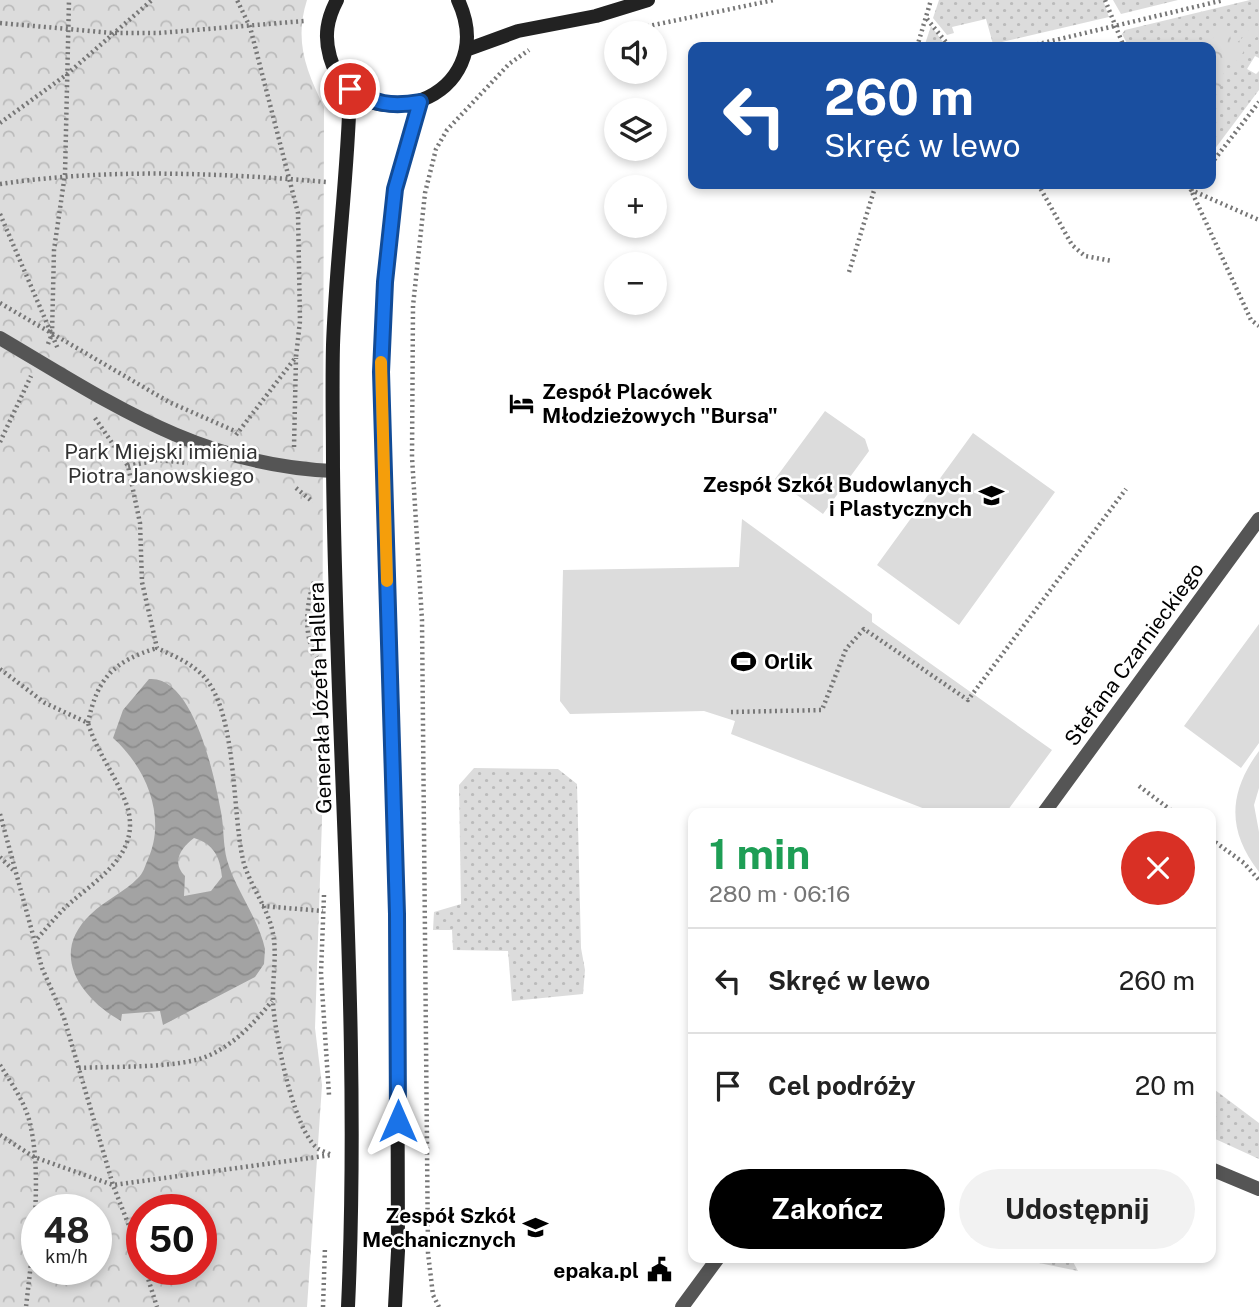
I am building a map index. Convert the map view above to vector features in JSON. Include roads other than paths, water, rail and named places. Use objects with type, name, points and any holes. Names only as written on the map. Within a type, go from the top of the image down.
[{"type":"main road","points":[[337,0],[329,15],[326,41],[334,67],[350,89],[371,102],[396,106],[420,102],[450,82],[467,50],[465,16],[460,0]]},
{"type":"main road","points":[[467,50],[518,31],[596,16],[648,0]]},
{"type":"main road","name":"Generała Józefa Hallera","points":[[348,1307],[352,1183],[352,1022],[334,471],[333,343],[347,184],[350,89]]},
{"type":"main road","points":[[395,1307],[398,1251],[397,914],[381,372],[385,282],[395,189],[420,102]]},
{"type":"street","points":[[0,338],[179,438],[221,454],[294,469],[334,471]]},
{"type":"street","name":"Stefana Czarnieckiego","points":[[1048,808],[1259,519]]},
{"type":"street","points":[[1216,1171],[1259,1189]]},
{"type":"street","points":[[682,1307],[714,1263]]},
{"type":"water","points":[[149,679],[165,682],[178,693],[190,711],[200,732],[214,777],[227,860],[265,949],[264,964],[255,977],[163,1025],[160,1011],[122,1014],[121,1021],[106,1011],[83,988],[71,959],[72,944],[78,929],[91,914],[140,876],[153,843],[154,810],[144,778],[125,750],[113,738],[123,710]],"holes":[[[194,838],[215,852],[222,877],[211,891],[184,896],[185,876],[179,866],[179,856]]]},
{"type":"place","name":"Zespół Placówek Młodzieżowych \"Bursa\"","points":[[522,403]]},
{"type":"place","name":"Zespół Szkół Budowlanych i Plastycznych","points":[[992,496]]},
{"type":"place","name":"Orlik","points":[[744,661]]},
{"type":"place","name":"Zespół Szkół Mechanicznych","points":[[536,1227]]},
{"type":"place","name":"epaka.pl","points":[[659,1270]]},
{"type":"park label","name":"Park Miejski imienia Piotra Janowskiego","points":[[161,463]]}]
